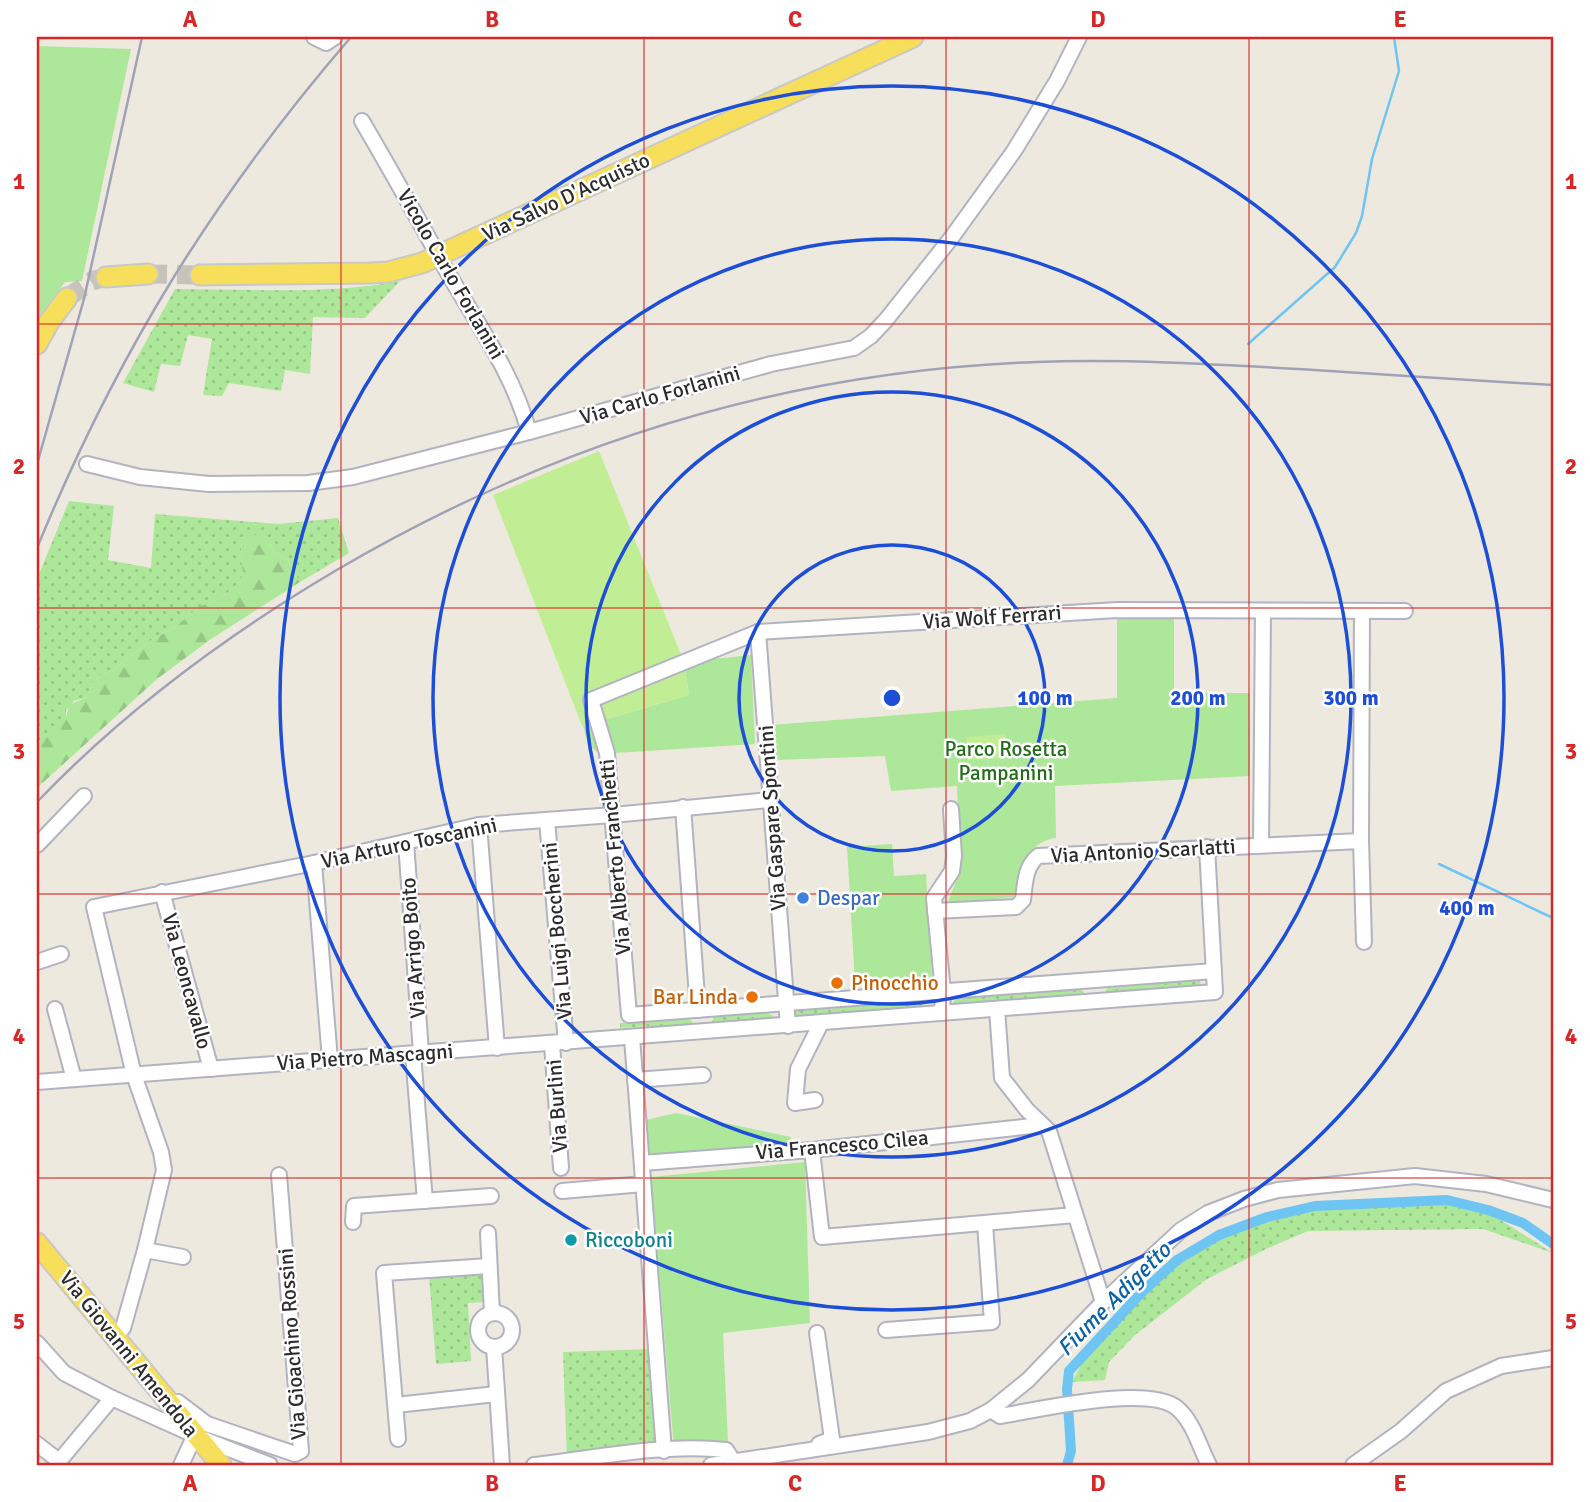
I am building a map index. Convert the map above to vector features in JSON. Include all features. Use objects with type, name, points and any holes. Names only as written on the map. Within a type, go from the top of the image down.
[{"type":"main road","name":"Via Salvo D'Acquisto","points":[[200,275],[371,273],[403,269],[439,256],[913,37]]},
{"type":"main road","points":[[106,277],[148,274]]},
{"type":"main road","points":[[37,344],[49,321],[66,298]]},
{"type":"main road","name":"Via Giovanni Amendola","points":[[37,1243],[221,1465]]},
{"type":"street","points":[[314,37],[326,43],[335,37]]},
{"type":"street","name":"Via Carlo Forlanini","points":[[87,464],[140,477],[209,484],[307,483],[364,475],[771,364],[844,351],[862,343],[879,328],[952,237],[1014,151],[1057,81],[1079,37]]},
{"type":"street","name":"Vicolo Carlo Forlanini","points":[[362,121],[511,378],[529,432]]},
{"type":"street","name":"Via Wolf Ferrari","points":[[591,700],[758,632],[1116,610],[1405,611]]},
{"type":"street","name":"Via Antonio Scarlatti","points":[[1261,845],[1263,611]]},
{"type":"street","points":[[1362,611],[1361,841],[1364,942]]},
{"type":"street","name":"Via Gaspare Spontini","points":[[758,632],[786,1003]]},
{"type":"street","name":"Via Alberto Franchetti","points":[[591,700],[607,752],[629,1015],[703,1010]]},
{"type":"street","points":[[37,845],[84,796]]},
{"type":"street","name":"Via Arturo Toscanini","points":[[134,1075],[94,907],[314,863],[479,825],[770,800]]},
{"type":"street","points":[[683,807],[703,1010],[693,1033]]},
{"type":"street","points":[[942,1013],[943,992],[934,898],[951,871],[954,856],[951,810]]},
{"type":"street","name":"Via Luigi Boccherini","points":[[547,820],[559,1043]]},
{"type":"street","points":[[479,825],[497,1048]]},
{"type":"street","name":"Via Antonio Scarlatti","points":[[935,911],[1016,907],[1023,900],[1026,875],[1031,862],[1038,856],[1361,841]]},
{"type":"street","name":"Via Arrigo Boito","points":[[406,842],[425,1201]]},
{"type":"street","points":[[703,1010],[1214,971],[1207,847]]},
{"type":"street","points":[[314,863],[330,1060]]},
{"type":"street","name":"Via Leoncavallo","points":[[162,892],[211,1069]]},
{"type":"street","points":[[37,962],[61,954]]},
{"type":"street","name":"Via Pietro Mascagni","points":[[37,1082],[1215,992],[1214,971]]},
{"type":"street","points":[[1095,980],[1097,1001]]},
{"type":"street","points":[[786,1003],[788,1026]]},
{"type":"street","points":[[54,1009],[74,1079]]},
{"type":"street","points":[[997,1009],[1002,1077],[1049,1131],[1103,1302]]},
{"type":"street","points":[[816,1100],[795,1103],[797,1069],[821,1023]]},
{"type":"street","points":[[632,1038],[664,1451]]},
{"type":"street","name":"Via Burlini","points":[[559,1043],[562,1168]]},
{"type":"street","points":[[114,1336],[123,1328],[164,1170],[161,1152],[134,1075]]},
{"type":"street","points":[[635,1080],[703,1075]]},
{"type":"street","name":"Via Francesco Cilea","points":[[642,1163],[812,1150],[1042,1125]]},
{"type":"street","points":[[812,1150],[822,1237],[1075,1214]]},
{"type":"street","name":"Via Gioachino Rossini","points":[[170,1403],[178,1402],[207,1424],[241,1437],[295,1454],[301,1451],[279,1175]]},
{"type":"street","points":[[710,1465],[793,1460],[970,1421],[992,1410],[1028,1380],[1103,1302],[1181,1230],[1208,1213],[1278,1190],[1415,1176],[1486,1184],[1553,1200]]},
{"type":"street","points":[[562,1191],[643,1184]]},
{"type":"street","points":[[353,1222],[354,1206],[491,1196]]},
{"type":"street","points":[[886,1330],[992,1322],[985,1224]]},
{"type":"street","points":[[488,1233],[492,1313]]},
{"type":"street","points":[[145,1250],[183,1257]]},
{"type":"street","points":[[398,1439],[384,1273],[489,1266]]},
{"type":"street","points":[[498,1313],[508,1318],[512,1329],[505,1344],[494,1347],[480,1339],[478,1328],[482,1318],[498,1313]]},
{"type":"street","points":[[793,1460],[832,1439],[817,1333]]},
{"type":"street","points":[[37,1343],[64,1373],[112,1398],[270,1465]]},
{"type":"street","points":[[494,1347],[502,1465]]},
{"type":"street","points":[[1353,1465],[1401,1431],[1446,1391],[1500,1366],[1553,1358]]},
{"type":"street","points":[[396,1405],[496,1394]]},
{"type":"street","points":[[992,1410],[1000,1416],[1126,1397],[1155,1401],[1176,1407],[1188,1421],[1209,1465]]},
{"type":"street","points":[[37,1444],[58,1463],[112,1398]]},
{"type":"street","points":[[181,1465],[195,1435]]},
{"type":"street","points":[[534,1465],[707,1448],[726,1451],[740,1463]]},
{"type":"green space","points":[[37,46],[131,49],[82,281],[65,282],[37,319]]},
{"type":"green space","points":[[400,281],[365,318],[313,317],[310,374],[285,370],[281,391],[229,383],[222,396],[203,395],[212,339],[188,335],[180,366],[161,364],[154,392],[123,383],[175,289],[317,290]]},
{"type":"green space","points":[[599,451],[684,662],[689,695],[582,726],[493,495]]},
{"type":"green space","points":[[69,501],[114,506],[108,560],[151,568],[155,514],[278,524],[338,518],[349,553],[300,582],[287,559],[275,553],[269,543],[242,543],[243,575],[236,587],[213,602],[200,606],[174,628],[151,640],[113,670],[101,675],[91,685],[87,697],[74,701],[66,710],[66,717],[62,722],[37,744],[37,579]]},
{"type":"green space","points":[[259,534],[265,537],[275,553],[287,559],[300,582],[211,639],[157,679],[37,788],[37,744],[66,717],[69,705],[87,697],[91,685],[101,675],[113,670],[151,640],[174,628],[200,606],[213,602],[236,587],[243,575],[242,543],[247,537]]},
{"type":"green space","name":"Parco Rosetta Pampanini","points":[[1117,610],[1174,610],[1174,693],[1250,693],[1250,776],[1055,786],[1056,838],[1044,841],[1029,853],[1023,864],[1020,884],[1013,897],[947,904],[961,869],[957,786],[891,791],[885,756],[775,760],[771,725],[1117,698]]},
{"type":"green space","points":[[751,655],[755,744],[600,754],[588,745],[583,726],[689,695],[684,662]]},
{"type":"green space","points":[[1005,734],[1006,758],[967,760],[966,737]]},
{"type":"green space","points":[[892,844],[894,876],[926,874],[932,978],[855,983],[847,847]]},
{"type":"green space","points":[[1200,981],[1201,986],[1105,993],[1107,988]]},
{"type":"green space","points":[[1080,989],[1084,992],[1081,998],[953,1007],[951,1005],[956,999]]},
{"type":"green space","points":[[918,1002],[923,1004],[920,1011],[794,1019],[793,1015],[798,1011]]},
{"type":"green space","points":[[768,1013],[773,1016],[770,1022],[711,1023],[714,1017]]},
{"type":"green space","points":[[688,1019],[693,1022],[689,1028],[620,1028],[620,1023]]},
{"type":"green space","points":[[676,1113],[791,1137],[792,1145],[645,1159],[642,1121]]},
{"type":"green space","points":[[805,1162],[810,1323],[723,1333],[728,1443],[674,1449],[651,1177]]},
{"type":"green space","points":[[1424,1200],[1465,1202],[1483,1209],[1553,1253],[1483,1229],[1308,1231],[1207,1279],[1135,1335],[1109,1362],[1105,1380],[1072,1382],[1082,1363],[1145,1288],[1169,1268],[1231,1229],[1259,1215],[1312,1206]]},
{"type":"green space","points":[[484,1274],[485,1302],[468,1303],[471,1361],[436,1364],[429,1276]]},
{"type":"green space","points":[[650,1349],[659,1451],[567,1462],[563,1352]]},
{"type":"waterway","points":[[1248,344],[1335,267],[1356,233],[1362,216],[1372,159],[1399,71],[1394,37]]},
{"type":"waterway","points":[[1439,864],[1553,918]]},
{"type":"waterway","name":"Fiume Adigetto","points":[[1067,1465],[1071,1451],[1067,1389],[1069,1371],[1141,1293],[1177,1260],[1219,1235],[1267,1217],[1315,1206],[1447,1200],[1488,1210],[1523,1223],[1553,1244]]},
{"type":"tunnel","points":[[148,274],[200,275]]},
{"type":"tunnel","points":[[67,298],[92,281],[106,277]]},
{"type":"railway","points":[[37,464],[84,299],[142,37]]},
{"type":"railway","points":[[37,548],[101,408],[173,279],[255,157],[351,37]]},
{"type":"railway","points":[[37,802],[105,737],[178,676],[255,621],[335,571],[417,526],[500,486],[586,451],[672,422],[761,399],[851,381],[943,368],[1036,362],[1200,364],[1553,385]]},
{"type":"place","name":"Despar","points":[[803,898]]},
{"type":"place","name":"Pinocchio","points":[[837,983]]},
{"type":"place","name":"Bar Linda","points":[[752,997]]},
{"type":"place","name":"Riccoboni","points":[[571,1240]]}]
